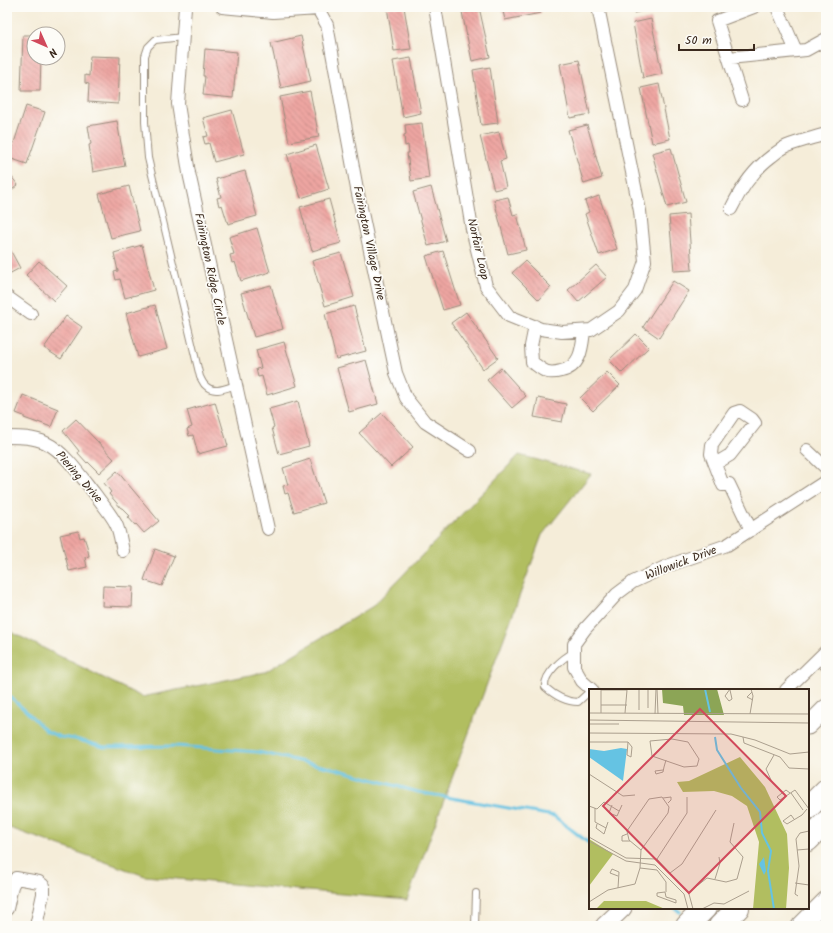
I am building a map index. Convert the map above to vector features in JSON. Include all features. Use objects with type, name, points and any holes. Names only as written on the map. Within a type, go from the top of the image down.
[{"type":"highway","points":[[809,807],[826,790]]},
{"type":"highway","points":[[809,839],[826,822]]},
{"type":"highway","points":[[687,926],[704,909]]},
{"type":"highway","points":[[720,926],[737,909]]},
{"type":"street","name":"Fairington Ridge Circle","points":[[185,7],[178,104],[189,172],[268,529]]},
{"type":"street","points":[[222,7],[273,12],[318,8]]},
{"type":"street","name":"Norfair Loop","points":[[435,7],[472,229],[486,286],[509,316],[541,329],[562,332],[591,330],[619,311],[635,290],[645,261],[640,211],[598,7]]},
{"type":"street","points":[[742,100],[730,58],[717,21],[754,7]]},
{"type":"street","points":[[777,7],[796,51]]},
{"type":"street","name":"Fairington Village Drive","points":[[318,8],[327,25],[357,189],[396,373],[406,398],[425,422],[470,451]]},
{"type":"street","points":[[730,58],[806,50],[826,39]]},
{"type":"street","points":[[731,209],[744,184],[763,162],[787,146],[826,134]]},
{"type":"street","points":[[7,297],[31,314]]},
{"type":"street","points":[[535,326],[531,346],[532,362],[543,370],[552,373],[568,370],[575,364],[582,349],[584,331]]},
{"type":"street","name":"Piering Drive","points":[[7,437],[36,439],[47,443],[60,453],[83,479],[117,525],[123,551]]},
{"type":"street","points":[[807,450],[826,468]]},
{"type":"street","points":[[715,464],[723,485],[729,484],[751,530]]},
{"type":"street","name":"Willowick Drive","points":[[590,689],[582,681],[574,667],[574,644],[585,629],[617,594],[634,582],[667,566],[727,545],[826,482]]},
{"type":"street","points":[[787,689],[824,654]]},
{"type":"street","points":[[809,725],[826,708]]},
{"type":"street","points":[[7,909],[12,886],[16,878],[39,882],[43,885],[43,894],[36,926]]},
{"type":"street","points":[[800,926],[826,900]]},
{"type":"street","points":[[604,926],[622,909]]},
{"type":"lane","points":[[183,37],[155,40],[148,47],[145,56],[145,122],[148,158],[200,378],[206,386],[212,390],[220,390],[236,385]]},
{"type":"lane","points":[[574,652],[564,657],[555,666],[545,683],[545,687],[549,691],[569,702],[578,702],[589,692]]},
{"type":"lane","points":[[824,654],[823,666],[826,669]]},
{"type":"lane","points":[[475,926],[476,893]]},
{"type":"green space","points":[[519,455],[591,474],[542,535],[407,900],[145,876],[7,827],[7,630],[142,697],[265,672],[373,606]]},
{"type":"building","points":[[387,7],[404,7],[411,49],[394,51]]},
{"type":"building","points":[[461,7],[479,7],[490,57],[472,61]]},
{"type":"building","points":[[502,7],[540,7],[541,13],[505,20]]},
{"type":"building","points":[[633,7],[651,7],[651,9],[634,13]]},
{"type":"building","points":[[651,19],[662,74],[643,78],[633,23]]},
{"type":"building","points":[[23,35],[26,35],[26,66],[41,66],[40,91],[21,91]]},
{"type":"building","points":[[301,36],[311,81],[281,88],[271,43]]},
{"type":"building","points":[[205,49],[237,52],[233,98],[203,95]]},
{"type":"building","points":[[90,56],[120,57],[118,104],[88,102],[89,84],[85,83],[85,75],[89,76]]},
{"type":"building","points":[[411,58],[421,113],[403,117],[393,61]]},
{"type":"building","points":[[579,60],[590,114],[570,118],[560,64]]},
{"type":"building","points":[[490,67],[498,123],[481,125],[473,70]]},
{"type":"building","points":[[659,84],[670,139],[652,143],[641,88]]},
{"type":"building","points":[[310,91],[319,137],[289,142],[280,97]]},
{"type":"building","points":[[26,106],[45,112],[27,164],[9,158]]},
{"type":"building","points":[[232,110],[244,154],[214,162],[209,143],[205,144],[203,137],[208,136],[203,118]]},
{"type":"building","points":[[117,121],[125,166],[93,172],[88,126]]},
{"type":"building","points":[[422,123],[429,178],[411,181],[407,153],[409,153],[408,145],[405,146],[405,125]]},
{"type":"building","points":[[587,125],[602,178],[584,184],[568,130]]},
{"type":"building","points":[[499,132],[506,159],[500,161],[506,187],[494,190],[480,136]]},
{"type":"building","points":[[316,145],[329,189],[301,198],[287,154]]},
{"type":"building","points":[[671,148],[686,202],[667,207],[652,153]]},
{"type":"building","points":[[7,171],[18,185],[7,194]]},
{"type":"building","points":[[245,171],[257,216],[228,224],[222,205],[219,206],[217,198],[221,197],[216,179]]},
{"type":"building","points":[[129,186],[140,231],[111,238],[99,194]]},
{"type":"building","points":[[431,187],[446,241],[428,246],[413,192]]},
{"type":"building","points":[[599,196],[617,249],[599,255],[585,214],[589,212],[585,201]]},
{"type":"building","points":[[508,197],[513,215],[517,214],[526,250],[508,254],[494,200]]},
{"type":"building","points":[[329,199],[341,243],[312,251],[300,207]]},
{"type":"building","points":[[688,214],[692,270],[674,271],[669,216]]},
{"type":"building","points":[[257,228],[270,272],[241,281],[235,262],[232,263],[230,255],[234,254],[229,237]]},
{"type":"building","points":[[7,244],[20,268],[7,275]]},
{"type":"building","points":[[142,245],[154,290],[125,298],[120,279],[116,280],[114,272],[118,271],[114,253]]},
{"type":"building","points":[[443,251],[460,305],[443,310],[426,256]]},
{"type":"building","points":[[341,253],[354,297],[325,306],[312,261]]},
{"type":"building","points":[[39,261],[67,286],[54,301],[26,275]]},
{"type":"building","points":[[525,261],[551,287],[539,300],[512,273]]},
{"type":"building","points":[[596,265],[607,277],[578,302],[568,290]]},
{"type":"building","points":[[673,281],[689,291],[659,338],[643,327]]},
{"type":"building","points":[[271,285],[283,329],[254,337],[241,293]]},
{"type":"building","points":[[155,305],[167,349],[138,357],[126,313]]},
{"type":"building","points":[[354,306],[366,351],[336,359],[325,314]]},
{"type":"building","points":[[466,312],[498,358],[483,369],[451,323]]},
{"type":"building","points":[[66,316],[82,327],[61,359],[44,348]]},
{"type":"building","points":[[636,334],[649,347],[622,373],[609,360]]},
{"type":"building","points":[[284,342],[297,386],[267,395],[262,376],[258,377],[256,369],[261,368],[256,350]]},
{"type":"building","points":[[366,360],[378,404],[349,412],[337,368]]},
{"type":"building","points":[[501,368],[526,396],[512,408],[487,380]]},
{"type":"building","points":[[607,372],[620,385],[593,411],[580,398]]},
{"type":"building","points":[[23,395],[58,409],[51,427],[24,418],[24,416],[16,413]]},
{"type":"building","points":[[538,398],[566,404],[562,422],[534,417]]},
{"type":"building","points":[[298,401],[309,446],[279,454],[269,409]]},
{"type":"building","points":[[215,402],[228,446],[198,454],[193,435],[189,436],[187,429],[192,427],[187,410]]},
{"type":"building","points":[[382,413],[413,447],[391,467],[359,433]]},
{"type":"building","points":[[76,419],[114,459],[99,473],[78,453],[79,451],[63,431]]},
{"type":"building","points":[[310,459],[324,503],[294,512],[288,493],[285,494],[283,486],[288,485],[283,468]]},
{"type":"building","points":[[117,471],[159,521],[144,533],[136,524],[135,525],[128,517],[130,516],[109,494],[111,492],[104,483]]},
{"type":"building","points":[[78,531],[80,538],[84,537],[87,546],[89,556],[85,557],[87,567],[69,571],[60,535]]},
{"type":"building","points":[[155,549],[174,556],[162,586],[144,580]]},
{"type":"building","points":[[103,586],[133,587],[132,607],[102,606]]},
{"type":"waterway","points":[[7,694],[46,731],[60,737],[75,739],[104,747],[176,746],[258,752],[336,769],[418,792],[554,816],[589,843]]},
{"type":"waterway","points":[[676,909],[680,912]]}]
